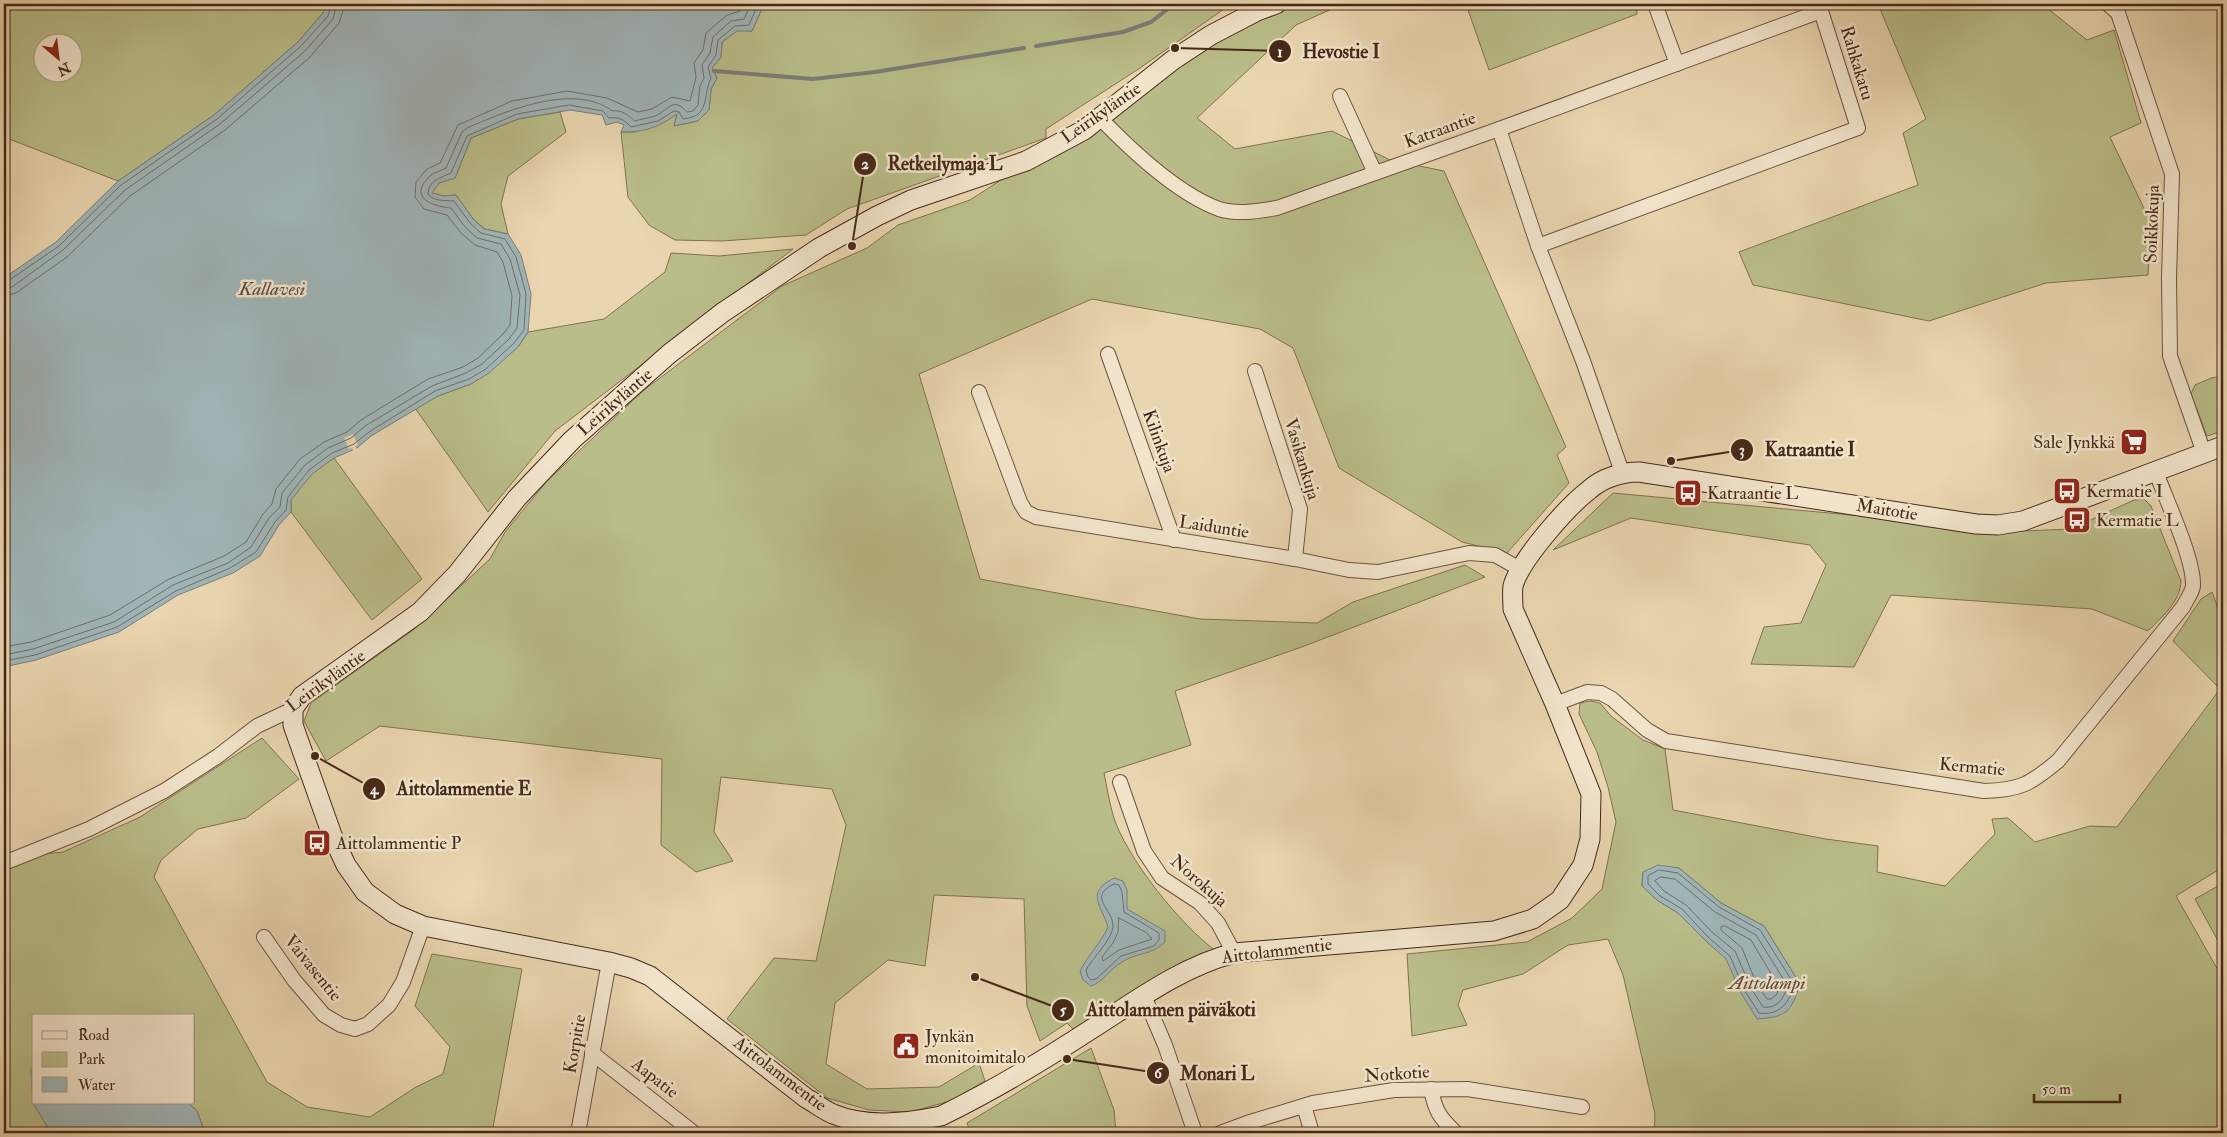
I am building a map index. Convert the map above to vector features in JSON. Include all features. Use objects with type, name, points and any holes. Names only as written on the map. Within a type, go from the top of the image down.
[{"type":"street","name":"Leirikyläntie","points":[[4,863],[89,829],[164,791],[218,756],[257,726],[293,709],[302,696],[311,688],[420,612],[457,574],[517,498],[572,440],[669,354],[722,313],[820,248],[876,216],[911,200],[1026,161],[1084,130],[1173,60],[1211,35],[1255,7],[1276,4]]},
{"type":"street","points":[[1656,4],[1677,64]]},
{"type":"street","name":"Soikkokuja","points":[[2108,4],[2118,13],[2172,174],[2169,278],[2170,356],[2204,453]]},
{"type":"street","name":"Rahkakatu","points":[[1498,130],[1821,12],[1858,128],[1538,246]]},
{"type":"street","points":[[1340,96],[1376,174]]},
{"type":"street","name":"Katraantie","points":[[1100,118],[1118,137],[1184,191],[1220,209],[1240,213],[1277,208],[1498,130],[1538,246],[1583,361],[1622,472]]},
{"type":"street","name":"Kilinkuja","points":[[1108,354],[1174,540]]},
{"type":"street","name":"Vasikankuja","points":[[1255,371],[1300,509],[1295,559]]},
{"type":"street","name":"Laiduntie","points":[[979,392],[1020,502],[1026,512],[1036,517],[1295,559],[1349,570],[1378,572],[1469,553],[1494,555],[1520,569]]},
{"type":"street","name":"Maitotie","points":[[1622,472],[1639,472],[1976,524],[1998,525],[2023,521],[2223,446]]},
{"type":"street","name":"Aittolammentie","points":[[293,709],[293,725],[332,835],[346,865],[365,892],[395,914],[422,926],[609,962],[631,968],[650,976],[806,1098],[832,1113],[856,1121],[918,1127],[958,1108],[1144,996],[1209,960],[1234,953],[1494,931],[1533,918],[1560,900],[1583,865],[1590,839],[1591,794],[1555,704],[1513,609],[1513,586],[1520,569],[1557,522],[1590,489],[1622,472]]},
{"type":"street","name":"Kermatie","points":[[1555,704],[1586,692],[1601,693],[1612,699],[1647,730],[1666,741],[1984,790],[2009,790],[2034,781],[2058,761],[2183,607],[2193,588],[2183,546],[2156,472]]},
{"type":"street","name":"Norokuja","points":[[1120,782],[1144,851],[1157,871],[1162,878],[1200,903],[1218,923],[1234,953]]},
{"type":"street","name":"Vaivasentie","points":[[264,937],[294,980],[324,1015],[341,1025],[355,1029],[368,1024],[389,1005],[402,982],[422,926]]},
{"type":"street","name":"Korpitie","points":[[578,1133],[609,962]]},
{"type":"street","points":[[1144,996],[1165,1045],[1195,1133]]},
{"type":"street","name":"Aapatie","points":[[592,1053],[694,1133]]},
{"type":"street","name":"Notkotie","points":[[1220,1133],[1247,1122],[1304,1106],[1394,1090],[1467,1089],[1582,1107]]},
{"type":"street","points":[[1431,1090],[1434,1107],[1442,1121],[1456,1133]]},
{"type":"street","points":[[1304,1106],[1312,1133]]},
{"type":"green space","points":[[4,4],[326,4],[323,13],[298,42],[214,115],[118,181],[4,137]]},
{"type":"green space","points":[[764,4],[1231,4],[1140,68],[1046,129],[1046,138],[847,209],[806,235],[722,241],[675,240],[649,225],[628,197],[621,132],[635,132],[677,114],[674,126],[698,121],[709,110],[711,89],[717,78],[712,68],[721,57],[722,42],[737,30],[752,31]]},
{"type":"green space","points":[[1286,4],[1343,4],[1296,25],[1197,118],[1235,149],[1332,131],[1390,160],[1444,171],[1566,447],[1557,455],[1569,483],[1507,553],[1462,542],[1339,468],[1293,348],[1260,329],[1092,299],[919,374],[980,579],[1200,619],[1317,623],[1353,602],[1465,565],[1485,577],[1299,648],[1175,691],[1191,745],[1104,773],[1113,815],[1119,832],[1129,850],[1171,908],[1202,940],[1216,951],[1074,1030],[1067,1023],[1040,1041],[1027,1006],[1024,899],[934,895],[925,966],[888,960],[835,1003],[826,1064],[867,1089],[939,1087],[979,1063],[985,1081],[950,1101],[910,1112],[869,1110],[827,1098],[727,1019],[774,958],[816,961],[846,825],[832,789],[721,777],[714,832],[733,861],[696,872],[661,845],[662,759],[380,726],[326,761],[304,721],[311,703],[413,630],[490,559],[505,532],[547,481],[644,390],[782,286],[867,248],[898,225],[970,200],[1257,14]]},
{"type":"green space","points":[[1466,4],[1637,4],[1637,14],[1489,70]]},
{"type":"green space","points":[[1878,4],[2042,4],[2087,40],[2114,30],[2141,123],[2110,137],[2151,223],[2148,275],[2046,283],[1929,321],[1753,285],[1739,252],[1918,185],[1903,133],[1926,119]]},
{"type":"green space","points":[[560,112],[566,132],[508,176],[501,204],[508,234],[485,229],[474,220],[456,195],[444,196],[432,193],[439,183],[455,178],[471,138],[518,119]]},
{"type":"green space","points":[[793,249],[555,431],[488,512],[415,408],[438,396],[471,384],[518,347],[528,332],[604,319],[665,272],[671,253],[719,256]]},
{"type":"green space","points":[[2223,376],[2223,431],[2207,436],[2191,394],[2195,385],[2211,378]]},
{"type":"green space","points":[[334,458],[422,579],[372,620],[291,512],[291,500],[311,474]]},
{"type":"green space","points":[[1613,493],[2024,531],[2071,529],[2134,500],[2144,499],[2151,506],[2181,581],[2180,589],[2170,608],[2148,631],[2092,609],[1891,595],[1854,667],[1751,664],[1764,627],[1801,623],[1826,565],[1810,545],[1631,518],[1553,550]]},
{"type":"green space","points":[[2212,592],[2223,622],[2223,867],[2176,896],[2223,979],[2223,1133],[1654,1133],[1655,1114],[1623,975],[1608,939],[1568,945],[1523,974],[1463,990],[1458,1005],[1467,1025],[1412,1036],[1407,954],[1527,942],[1572,918],[1602,889],[1616,822],[1597,752],[1579,714],[1580,703],[1591,701],[1600,703],[1611,716],[1643,740],[1665,749],[1673,810],[1826,839],[1878,846],[1877,872],[1945,886],[1995,834],[1992,819],[2008,818],[2035,842],[2090,826],[2117,827],[2220,689],[2173,641],[2201,599]],"holes":[[[1679,868],[1721,903],[1764,926],[1800,984],[1741,993],[1727,959],[1678,913],[1657,900],[1642,886],[1643,872]]]},
{"type":"green space","points":[[262,738],[299,779],[246,818],[198,829],[161,860],[154,877],[267,1082],[307,1107],[370,1117],[416,1087],[443,1074],[450,1047],[415,1006],[432,954],[522,969],[492,1133],[205,1133],[197,1111],[189,1104],[195,1104],[195,1014],[32,1014],[32,1104],[51,1133],[4,1133],[4,858],[63,852],[140,817]]},
{"type":"green space","points":[[2223,883],[2223,950],[2195,899]]},
{"type":"green space","points":[[1091,1048],[1114,1110],[1116,1133],[971,1133],[967,1123]]},
{"type":"water","name":"Kallavesi","points":[[326,4],[764,4],[752,31],[737,31],[722,42],[721,57],[712,68],[717,78],[711,89],[709,110],[698,121],[674,126],[677,114],[663,123],[650,128],[621,132],[624,125],[617,122],[606,125],[602,115],[570,110],[518,119],[471,138],[455,178],[439,183],[432,193],[444,196],[456,195],[474,220],[484,229],[508,234],[521,255],[531,294],[528,332],[518,347],[489,373],[471,384],[438,396],[371,436],[357,448],[334,458],[312,474],[291,500],[291,512],[279,525],[260,556],[233,573],[178,595],[119,632],[36,660],[4,667],[4,278],[56,242],[118,181],[214,115],[298,42],[323,13]]},
{"type":"water","name":"Aittolampi","points":[[1658,865],[1679,868],[1721,903],[1764,926],[1800,984],[1794,1001],[1786,1011],[1775,1017],[1757,1019],[1741,993],[1726,959],[1678,913],[1657,900],[1642,886],[1643,872]]},
{"type":"water","points":[[1114,878],[1123,881],[1127,890],[1127,909],[1165,931],[1165,942],[1154,950],[1122,962],[1099,982],[1091,986],[1083,980],[1080,971],[1108,927],[1097,899],[1100,889],[1105,883]]},
{"type":"water","points":[[34,1104],[189,1104],[197,1111],[205,1133],[51,1133]]},
{"type":"pier","points":[[353,434],[358,445],[355,446],[358,451],[354,452],[352,448],[349,449],[344,438]]},
{"type":"waterway","points":[[1036,46],[1123,32],[1151,22],[1174,4]]},
{"type":"waterway","points":[[714,71],[813,79],[875,72],[1024,48]]},
{"type":"place","name":"Hevostie I","points":[[1175,48]]},
{"type":"place","name":"Retkeilymaja L","points":[[852,246]]},
{"type":"place","name":"Sale Jynkkä","points":[[2134,442]]},
{"type":"place","name":"Katraantie I","points":[[1671,461]]},
{"type":"place","name":"Kermatie I","points":[[2067,491]]},
{"type":"place","name":"Katraantie L","points":[[1688,493]]},
{"type":"place","name":"Kermatie L","points":[[2077,520]]},
{"type":"place","name":"Aittolammentie E","points":[[315,756]]},
{"type":"place","name":"Aittolammentie P","points":[[317,843]]},
{"type":"place","name":"Aittolammen päiväkoti","points":[[975,977]]},
{"type":"place","name":"Jynkän monitoimitalo","points":[[906,1046]]},
{"type":"place","name":"Monari L","points":[[1067,1059]]}]
